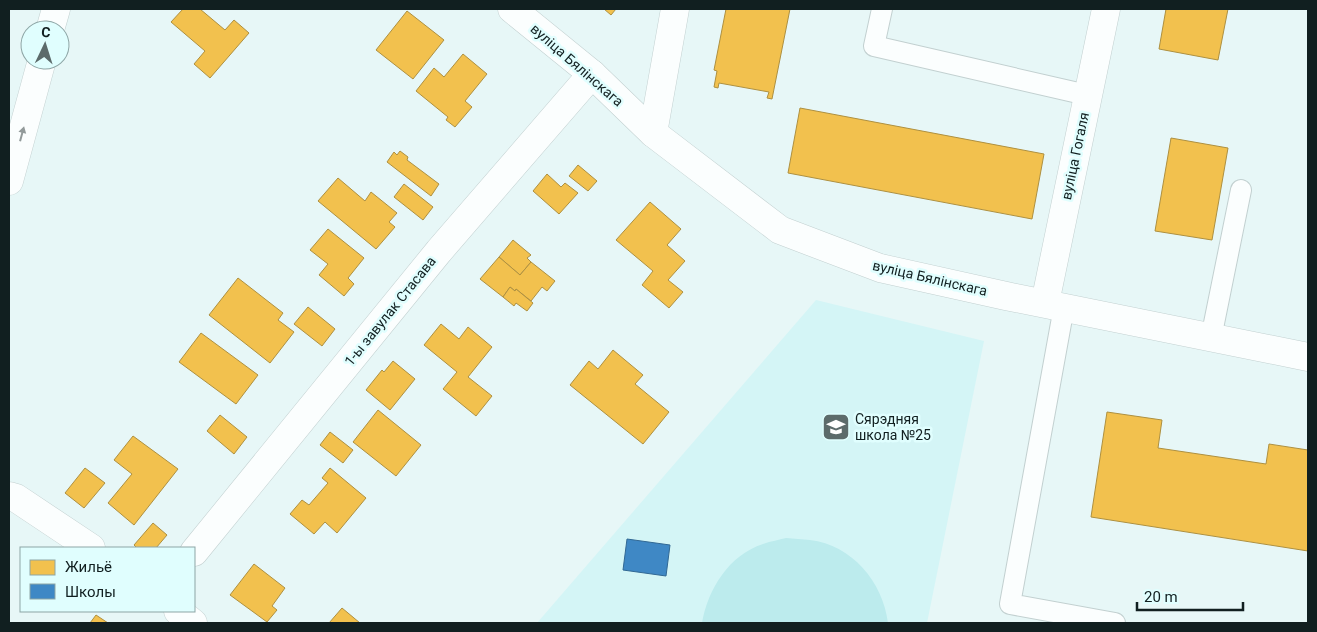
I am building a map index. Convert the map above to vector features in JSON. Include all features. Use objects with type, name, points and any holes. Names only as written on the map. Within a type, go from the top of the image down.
[{"type":"street","name":"вуліца Бялінскага","points":[[512,9],[592,74],[653,133],[780,230],[880,268],[1308,357]]},
{"type":"street","points":[[653,133],[675,9]]},
{"type":"street","name":"вуліца Гогаля","points":[[1055,305],[1087,95],[1106,9]]},
{"type":"street","points":[[9,181],[39,70]]},
{"type":"street","name":"1-ы завулак Стасава","points":[[195,551],[439,250],[592,74]]},
{"type":"street","points":[[9,496],[16,498],[90,547]]},
{"type":"street","points":[[179,612],[193,623]]},
{"type":"lane","points":[[882,9],[874,46],[1087,95]]},
{"type":"lane","points":[[1211,338],[1241,190]]},
{"type":"lane","points":[[1055,305],[1010,604],[1115,623]]},
{"type":"shaded area","name":"Сярэдняя школа №25","points":[[816,300],[984,341],[927,623],[537,623]]},
{"type":"shaded area","points":[[786,538],[825,543],[839,549],[852,558],[863,568],[880,593],[888,623],[702,623],[709,598],[730,565],[751,549]]},
{"type":"building: Жильё","points":[[183,9],[200,9],[225,30],[234,20],[249,33],[210,78],[194,64],[205,51],[171,22]]},
{"type":"building: Жильё","points":[[604,9],[616,9],[611,15]]},
{"type":"building: Жильё","points":[[726,9],[790,9],[772,99],[767,98],[769,92],[719,83],[718,88],[714,87],[717,71],[714,70]]},
{"type":"building: Жильё","points":[[1166,9],[1228,9],[1218,60],[1159,49]]},
{"type":"building: Жильё","points":[[407,11],[444,40],[413,79],[376,50]]},
{"type":"building: Жильё","points":[[463,54],[487,74],[465,101],[472,107],[455,127],[446,120],[448,117],[416,91],[434,68],[444,77]]},
{"type":"building: Жильё","points":[[800,108],[1044,154],[1032,219],[788,173]]},
{"type":"building: Жильё","points":[[1171,138],[1228,148],[1212,240],[1155,231]]},
{"type":"building: Жильё","points":[[400,151],[408,157],[407,160],[439,184],[431,196],[387,162],[394,152],[397,155]]},
{"type":"building: Жильё","points":[[578,165],[597,181],[588,191],[569,176]]},
{"type":"building: Жильё","points":[[547,174],[561,187],[565,183],[578,193],[559,214],[533,191]]},
{"type":"building: Жильё","points":[[338,178],[365,201],[371,192],[397,213],[389,222],[395,227],[376,249],[318,201]]},
{"type":"building: Жильё","points":[[404,184],[433,207],[423,220],[394,197]]},
{"type":"building: Жильё","points":[[650,202],[681,229],[667,245],[685,261],[668,280],[683,292],[669,308],[642,285],[653,271],[616,240]]},
{"type":"building: Жильё","points":[[328,229],[364,258],[348,278],[354,284],[344,296],[319,275],[328,264],[310,250]]},
{"type":"building: Жильё","points":[[513,240],[531,255],[527,258],[531,262],[520,275],[499,257]]},
{"type":"building: Жильё","points":[[499,257],[520,275],[531,262],[555,281],[547,291],[542,287],[531,301],[516,289],[515,291],[510,287],[503,297],[480,279]]},
{"type":"building: Жильё","points":[[238,278],[283,313],[278,320],[294,332],[270,363],[209,315]]},
{"type":"building: Жильё","points":[[510,287],[515,291],[516,289],[533,303],[527,311],[516,303],[514,306],[503,297]]},
{"type":"building: Жильё","points":[[308,307],[335,329],[322,346],[294,324]]},
{"type":"building: Жильё","points":[[441,324],[459,339],[468,327],[492,347],[468,377],[492,396],[476,416],[443,389],[457,372],[424,345]]},
{"type":"building: Жильё","points":[[201,333],[258,375],[236,404],[179,362]]},
{"type":"building: Жильё","points":[[613,350],[643,375],[635,384],[669,412],[643,444],[570,385],[589,361],[598,369]]},
{"type":"building: Жильё","points":[[393,361],[415,379],[390,410],[366,390],[382,370],[384,372]]},
{"type":"building: Жильё","points":[[378,410],[421,445],[396,476],[353,442]]},
{"type":"building: Жильё","points":[[1107,412],[1162,420],[1158,448],[1266,464],[1269,444],[1308,450],[1308,551],[1091,517]]},
{"type":"building: Жильё","points":[[220,415],[247,437],[234,454],[207,431]]},
{"type":"building: Жильё","points":[[330,432],[353,450],[343,463],[320,445]]},
{"type":"building: Жильё","points":[[133,436],[178,469],[134,525],[108,503],[132,474],[114,460]]},
{"type":"building: Жильё","points":[[85,468],[105,483],[84,508],[65,493]]},
{"type":"building: Жильё","points":[[330,468],[366,498],[337,533],[325,522],[314,534],[290,514],[302,500],[309,505],[328,483],[322,478]]},
{"type":"building: Жильё","points":[[153,523],[167,535],[157,547],[136,547],[134,545]]},
{"type":"building: Жильё","points":[[254,564],[285,588],[272,606],[277,610],[267,622],[230,595]]},
{"type":"building: Жильё","points":[[342,608],[360,623],[329,623]]},
{"type":"building: Жильё","points":[[96,615],[108,623],[90,623]]},
{"type":"building: Школы","points":[[627,539],[670,545],[666,576],[623,570]]},
{"type":"place","name":"Сярэдняя школа №25","points":[[836,427]]}]
